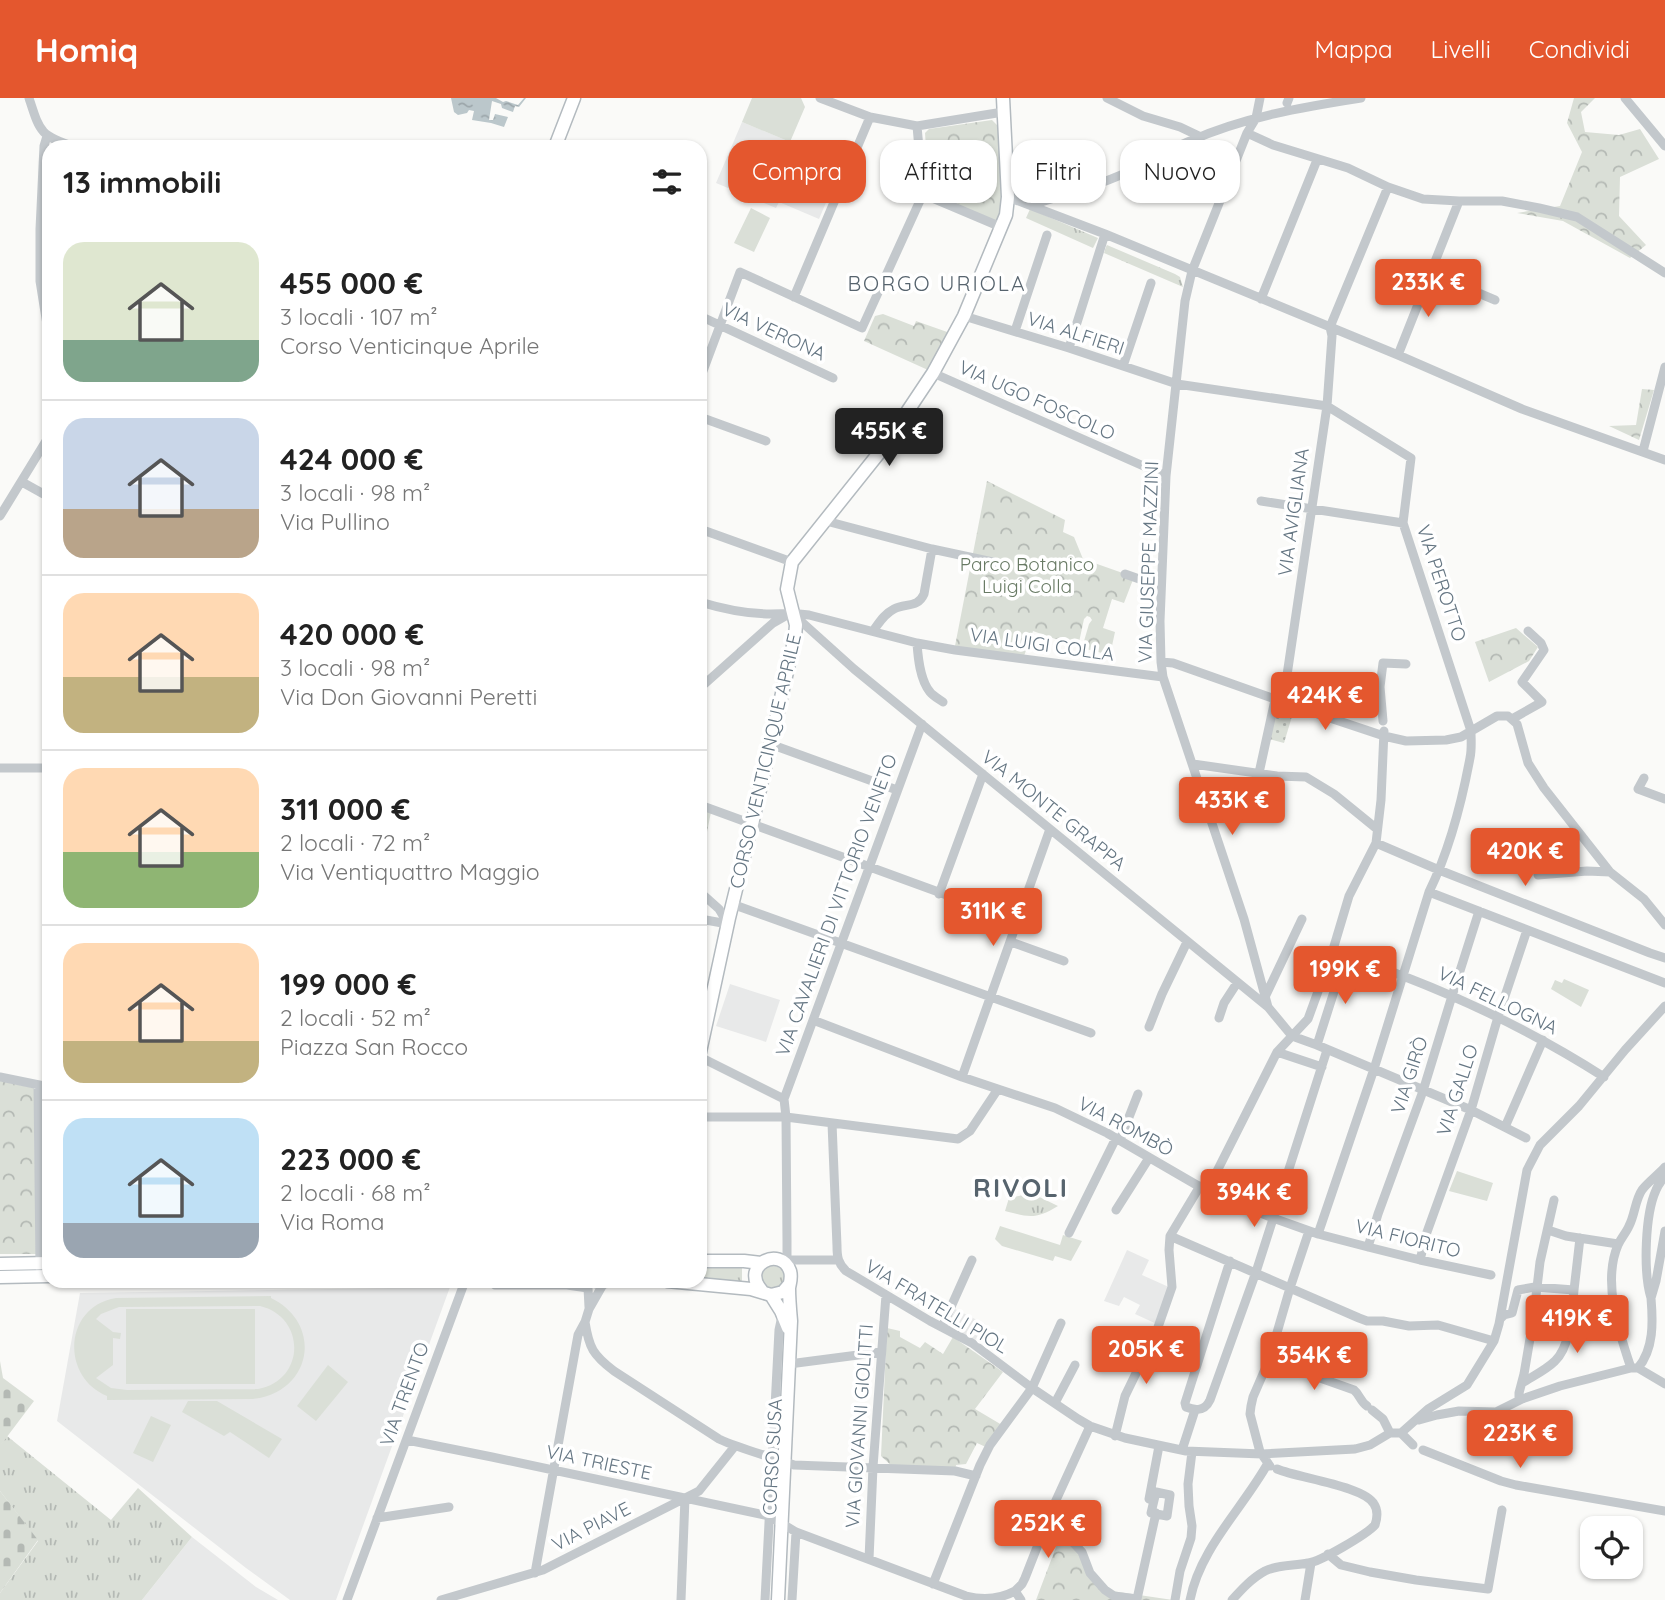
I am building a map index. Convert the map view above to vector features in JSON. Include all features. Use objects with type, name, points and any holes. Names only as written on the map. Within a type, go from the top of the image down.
[{"type":"street","points":[[29,98],[38,123],[47,136],[57,140]]},
{"type":"street","points":[[558,140],[574,98]]},
{"type":"street","points":[[820,98],[870,117],[917,126],[1003,112]]},
{"type":"street","points":[[707,532],[792,562],[883,448],[933,373],[964,316],[1006,215],[1008,197],[1003,98]]},
{"type":"street","points":[[1107,98],[1143,116],[1180,127],[1201,137]]},
{"type":"street","name":"VIA GIUSEPPE MAZZINI","points":[[1260,98],[1256,118],[1247,134],[1192,271],[1185,301],[1166,476],[1160,587],[1163,677],[1244,919],[1268,1007]]},
{"type":"street","points":[[1031,205],[1087,188],[1190,141],[1256,118],[1361,98]]},
{"type":"street","points":[[1625,98],[1665,146]]},
{"type":"street","points":[[794,296],[870,117]]},
{"type":"street","points":[[917,126],[918,140]]},
{"type":"street","points":[[1247,134],[1317,160],[1349,168],[1388,187],[1423,199],[1502,201],[1577,217],[1665,273]]},
{"type":"street","points":[[46,140],[47,136]]},
{"type":"street","points":[[1261,299],[1317,160]]},
{"type":"street","points":[[42,180],[42,293]]},
{"type":"street","points":[[1330,327],[1388,187]]},
{"type":"street","points":[[1008,197],[1105,234],[1522,409],[1665,460]]},
{"type":"street","points":[[1398,355],[1459,201]]},
{"type":"street","points":[[707,359],[740,272],[862,328],[919,203]]},
{"type":"street","points":[[944,203],[1001,227]]},
{"type":"street","points":[[1069,348],[1105,234]]},
{"type":"street","points":[[1015,331],[1047,235]]},
{"type":"street","points":[[1431,273],[1495,300]]},
{"type":"street","points":[[1123,366],[1151,283]]},
{"type":"street","name":"VIA ALFIERI","points":[[964,316],[1177,384],[1327,405]]},
{"type":"street","name":"VIA VERONA","points":[[707,319],[833,378]]},
{"type":"street","name":"VIA AVIGLIANA","points":[[1259,774],[1289,666],[1327,405],[1332,336],[1330,327]]},
{"type":"street","points":[[1643,452],[1665,367]]},
{"type":"street","name":"VIA UGO FOSCOLO","points":[[933,373],[1166,476]]},
{"type":"street","name":"VIA PEROTTO","points":[[1327,405],[1412,458],[1404,523],[1471,731]]},
{"type":"street","points":[[707,420],[766,441]]},
{"type":"street","points":[[0,516],[42,448]]},
{"type":"street","points":[[22,482],[42,493]]},
{"type":"street","points":[[1261,501],[1404,523]]},
{"type":"street","points":[[826,521],[1002,564]]},
{"type":"street","points":[[873,631],[894,609],[913,605],[921,600],[932,549]]},
{"type":"street","name":"CORSO VENTICINQUE APRILE","points":[[707,1006],[795,637],[796,625],[786,589],[792,562]]},
{"type":"street","points":[[1125,574],[1145,581]]},
{"type":"street","name":"VIA LUIGI COLLA","points":[[707,604],[738,611],[809,615],[917,643],[973,653],[1163,677]]},
{"type":"street","points":[[707,682],[773,623],[792,612]]},
{"type":"street","name":"VIA MONTE GRAPPA","points":[[792,612],[847,663],[1268,1007],[1292,1036]]},
{"type":"street","points":[[1512,719],[1542,702],[1522,682],[1544,650],[1541,643],[1528,631]]},
{"type":"street","points":[[917,643],[918,661],[927,688],[943,702]]},
{"type":"street","points":[[1161,662],[1173,663],[1279,701],[1384,729],[1406,740],[1436,741],[1461,737],[1497,716],[1504,715],[1512,719],[1517,724],[1528,763],[1535,776],[1611,872],[1644,899],[1665,925]]},
{"type":"street","points":[[1115,1436],[1122,1403],[1157,1330],[1172,1287],[1170,1236],[1203,1189],[1277,1052],[1308,1019],[1349,896],[1374,847],[1381,800],[1384,729],[1380,687],[1383,663],[1406,664]]},
{"type":"street","name":"VIA CAVALIERI DI VITTORIO VENETO","points":[[784,1098],[922,724]]},
{"type":"street","points":[[1232,1600],[1245,1586],[1267,1570],[1288,1564],[1311,1563],[1375,1525],[1376,1507],[1362,1494],[1305,1478],[1269,1463],[1250,1414],[1290,1288],[1374,1069],[1429,892],[1439,870],[1457,814],[1471,756],[1471,731]]},
{"type":"street","points":[[771,744],[897,790]]},
{"type":"street","points":[[1194,764],[1259,774],[1307,777],[1334,794],[1377,828]]},
{"type":"street","points":[[0,768],[42,768]]},
{"type":"street","points":[[939,894],[983,774]]},
{"type":"street","points":[[1644,778],[1638,789],[1665,799]]},
{"type":"street","points":[[707,808],[1018,921]]},
{"type":"street","points":[[962,1077],[1050,829]]},
{"type":"street","points":[[1374,847],[1665,958]]},
{"type":"street","points":[[1538,875],[1611,872]]},
{"type":"street","points":[[1429,892],[1665,983]]},
{"type":"street","points":[[707,900],[719,909],[728,924]]},
{"type":"street","points":[[732,904],[1091,1033]]},
{"type":"street","name":"VIA GIRÒ","points":[[1368,1247],[1423,1091],[1479,911]]},
{"type":"street","points":[[1265,997],[1302,919]]},
{"type":"street","points":[[707,920],[728,924]]},
{"type":"street","name":"VIA GALLO","points":[[1420,1260],[1427,1231],[1471,1110],[1527,930]]},
{"type":"street","points":[[1011,942],[1064,961]]},
{"type":"street","points":[[1150,1027],[1162,994],[1187,942]]},
{"type":"street","name":"VIA FELLOGNA","points":[[1332,953],[1452,996],[1543,1040],[1604,1077]]},
{"type":"street","points":[[1317,1045],[1345,957]]},
{"type":"street","points":[[1219,1018],[1224,1003],[1237,983]]},
{"type":"street","points":[[1395,1433],[1427,1409],[1467,1385],[1494,1341],[1527,1170],[1540,1145],[1579,1106],[1665,1006]]},
{"type":"street","name":"VIA ROMBÒ","points":[[813,1020],[962,1077],[1055,1108],[1118,1139],[1203,1189],[1273,1218]]},
{"type":"street","points":[[1292,1036],[1471,1110],[1525,1138]]},
{"type":"street","points":[[1505,1127],[1543,1040]]},
{"type":"street","points":[[1230,1261],[1188,1391],[1185,1405],[1195,1410],[1206,1407],[1210,1400],[1256,1272],[1327,1050]]},
{"type":"street","points":[[1277,1052],[1322,1067]]},
{"type":"street","points":[[707,1059],[784,1098],[786,1262],[791,1273],[789,1285],[783,1292],[766,1293],[707,1286]]},
{"type":"street","points":[[0,1077],[42,1086]]},
{"type":"street","points":[[38,1085],[42,1187]]},
{"type":"street","points":[[707,1117],[786,1116],[958,1139],[970,1131],[998,1089]]},
{"type":"street","points":[[1069,1233],[1138,1094]]},
{"type":"street","points":[[707,1261],[761,1263],[774,1259],[786,1262],[838,1260],[832,1123]]},
{"type":"street","points":[[1116,1210],[1149,1158]]},
{"type":"street","points":[[1665,1167],[1641,1192],[1630,1226],[1618,1244],[1612,1274],[1620,1334],[1634,1368],[1665,1384]]},
{"type":"street","points":[[1414,1421],[1459,1411],[1496,1412],[1560,1386],[1634,1368],[1643,1362],[1651,1341],[1653,1314],[1647,1286],[1649,1223],[1656,1189],[1665,1175]]},
{"type":"street","points":[[1520,1400],[1540,1262],[1554,1200]]},
{"type":"street","name":"VIA FIORITO","points":[[1273,1218],[1368,1247],[1491,1275]]},
{"type":"street","points":[[1548,1230],[1618,1244]]},
{"type":"street","points":[[1651,1298],[1665,1231]]},
{"type":"street","points":[[1170,1236],[1367,1321],[1417,1326],[1438,1325],[1494,1341]]},
{"type":"street","points":[[1521,1384],[1556,1360],[1563,1351],[1570,1326],[1580,1238]]},
{"type":"street","name":"VIA FRATELLI PIOL","points":[[838,1260],[846,1271],[972,1343],[1055,1404],[1090,1426],[1115,1436],[1187,1451],[1269,1463],[1299,1453],[1355,1449],[1395,1433]]},
{"type":"street","points":[[942,1327],[972,1260]]},
{"type":"street","points":[[0,1264],[42,1263]]},
{"type":"street","points":[[761,1263],[755,1276],[757,1285],[766,1293]]},
{"type":"street","points":[[0,1277],[42,1276]]},
{"type":"street","name":"CORSO SUSA","points":[[778,1600],[790,1336],[789,1285]]},
{"type":"street","points":[[1500,1320],[1504,1315],[1512,1313],[1518,1290],[1538,1287],[1574,1290]]},
{"type":"street","name":"VIA TRENTO","points":[[347,1600],[462,1288]]},
{"type":"street","points":[[589,1309],[591,1288]]},
{"type":"street","points":[[535,1573],[578,1335],[601,1288]]},
{"type":"street","name":"CORSO SUSA","points":[[766,1293],[783,1314],[790,1336]]},
{"type":"street","name":"VIA GIOVANNI GIOLITTI","points":[[869,1559],[886,1295]]},
{"type":"street","name":"CORSO SUSA","points":[[765,1600],[779,1330],[783,1314]]},
{"type":"street","points":[[585,1322],[588,1342],[601,1361],[719,1439],[735,1446],[794,1465],[955,1471],[976,1476]]},
{"type":"street","points":[[933,1584],[990,1445],[1032,1388],[1061,1323]]},
{"type":"street","points":[[789,1364],[881,1352]]},
{"type":"street","points":[[1269,1360],[1354,1390],[1361,1402],[1383,1419],[1395,1433],[1413,1445]]},
{"type":"street","points":[[1055,1404],[1075,1365]]},
{"type":"street","points":[[1175,1600],[1180,1571],[1191,1538],[1187,1451],[1195,1410]]},
{"type":"street","points":[[982,1599],[1000,1597],[1015,1591],[1022,1584],[1090,1426]]},
{"type":"street","name":"VIA TRIESTE","points":[[407,1440],[769,1516],[796,1532],[966,1596],[982,1599]]},
{"type":"street","name":"VIA PIAVE","points":[[441,1600],[535,1573],[685,1498],[703,1487],[735,1446]]},
{"type":"street","points":[[1148,1502],[1159,1446]]},
{"type":"street","points":[[1423,1450],[1516,1485],[1665,1511]]},
{"type":"street","points":[[1190,1600],[1207,1556],[1269,1463]]},
{"type":"street","points":[[681,1600],[685,1498]]},
{"type":"street","points":[[377,1518],[449,1507]]},
{"type":"street","points":[[1328,1554],[1341,1565],[1370,1572],[1488,1588],[1502,1510]]},
{"type":"street","points":[[1045,1527],[1062,1531],[1082,1552],[1090,1573],[1105,1590],[1114,1596],[1137,1599],[1156,1513]]},
{"type":"street","name":"CORSO SUSA","points":[[792,1600],[796,1532]]},
{"type":"street","points":[[1305,1600],[1311,1563]]},
{"type":"street","points":[[1015,1591],[1021,1600]]},
{"type":"shaded area","points":[[742,122],[786,140],[734,140]]},
{"type":"shaded area","points":[[728,155],[728,188],[716,183]]},
{"type":"shaded area","points":[[764,203],[778,203],[776,208]]},
{"type":"shaded area","points":[[781,203],[826,203],[819,219]]},
{"type":"shaded area","points":[[730,984],[780,1000],[766,1042],[716,1026]]},
{"type":"shaded area","points":[[1127,1250],[1149,1260],[1142,1275],[1171,1288],[1159,1325],[1135,1314],[1140,1305],[1124,1297],[1119,1306],[1104,1301]]},
{"type":"shaded area","points":[[450,1288],[336,1600],[290,1600],[57,1421],[80,1293]]},
{"type":"shaded area","points":[[951,1307],[985,1324],[979,1341],[943,1325]]},
{"type":"shaded area","points":[[192,1537],[256,1587],[278,1600],[142,1600]]},
{"type":"green space","points":[[752,98],[801,98],[805,107],[791,140],[742,122]]},
{"type":"green space","points":[[1574,98],[1595,98],[1581,112],[1585,132],[1619,135],[1640,129],[1659,159],[1620,177],[1619,216],[1646,245],[1630,258],[1563,221],[1517,213],[1560,206],[1582,152],[1567,123]]},
{"type":"green space","points":[[992,120],[999,127],[1006,205],[999,222],[950,203],[997,203],[997,140],[925,140],[925,133],[929,129]]},
{"type":"green space","points":[[751,208],[770,218],[754,252],[734,243]]},
{"type":"green space","points":[[1030,209],[1098,238],[1093,248],[1026,218]]},
{"type":"green space","points":[[1107,245],[1175,274],[1180,277],[1183,287],[1104,253]]},
{"type":"green space","points":[[883,314],[914,326],[916,321],[950,333],[928,370],[864,341],[875,316]]},
{"type":"green space","points":[[1642,389],[1654,390],[1639,440],[1609,426],[1636,425]]},
{"type":"green space","name":"Parco Botanico Luigi Colla","points":[[987,481],[1065,520],[1063,532],[1074,537],[1083,559],[1134,577],[1124,603],[1112,599],[1103,628],[1115,632],[1110,655],[1082,648],[1092,620],[1087,616],[1078,647],[1033,631],[1024,656],[955,646]]},
{"type":"green space","points":[[1516,628],[1538,647],[1529,661],[1489,682],[1475,642]]},
{"type":"green space","points":[[1277,708],[1293,713],[1284,743],[1269,739]]},
{"type":"green space","points":[[707,811],[711,812],[707,832]]},
{"type":"green space","points":[[1564,979],[1589,990],[1581,1007],[1551,989],[1555,980],[1562,983]]},
{"type":"green space","points":[[0,1081],[34,1088],[36,1254],[0,1254]]},
{"type":"green space","points":[[1457,1171],[1493,1183],[1487,1201],[1449,1191]]},
{"type":"green space","points":[[1027,1191],[1058,1206],[1032,1216],[1005,1211],[1009,1198],[1024,1195]]},
{"type":"green space","points":[[1000,1226],[1060,1245],[1063,1235],[1082,1241],[1071,1261],[1055,1256],[1053,1261],[1002,1246],[995,1239]]},
{"type":"green space","points":[[707,1266],[742,1266],[742,1282],[707,1279]]},
{"type":"green space","points":[[773,1266],[781,1269],[784,1277],[781,1285],[773,1288],[765,1285],[762,1277],[765,1269]]},
{"type":"green space","points":[[271,1296],[288,1310],[299,1324],[304,1340],[304,1356],[299,1371],[288,1384],[273,1394],[253,1399],[107,1400],[107,1396],[92,1387],[81,1374],[75,1359],[74,1343],[86,1314],[99,1304],[116,1298]],"holes":[[[260,1306],[275,1312],[286,1322],[292,1335],[292,1362],[285,1374],[274,1383],[258,1389],[127,1390],[111,1388],[96,1378],[113,1365],[113,1338],[120,1339],[121,1333],[113,1332],[96,1319],[101,1314],[119,1307]]]},
{"type":"green space","points":[[126,1309],[255,1309],[255,1384],[126,1384]]},
{"type":"green space","points":[[887,1328],[900,1331],[900,1337],[920,1348],[925,1342],[943,1354],[953,1337],[1003,1372],[975,1409],[1002,1425],[988,1448],[977,1443],[966,1464],[956,1465],[955,1471],[895,1469],[881,1456]]},
{"type":"green space","points":[[0,1361],[3,1378],[34,1401],[0,1446]]},
{"type":"green space","points":[[328,1365],[348,1382],[316,1421],[297,1406]]},
{"type":"green space","points":[[188,1401],[217,1401],[282,1439],[269,1458],[230,1432],[224,1436],[182,1412]]},
{"type":"green space","points":[[151,1416],[171,1425],[153,1462],[133,1453]]},
{"type":"green space","points":[[7,1436],[111,1520],[138,1488],[192,1537],[142,1600],[0,1600],[0,1593],[38,1541],[0,1491],[0,1445]]},
{"type":"green space","points":[[0,1491],[38,1540],[0,1593]]},
{"type":"green space","points":[[1062,1531],[1105,1590],[1173,1600],[1036,1600]]},
{"type":"water","points":[[451,98],[496,98],[518,105],[526,98],[519,107],[515,106],[513,112],[492,101],[489,120],[493,120],[495,114],[508,117],[504,127],[472,120],[474,111],[469,110],[458,115],[454,112]]},
{"type":"district","name":"BORGO URIOLA","points":[[937,284]]},
{"type":"district","name":"RIVOLI","points":[[1021,1188]]}]
